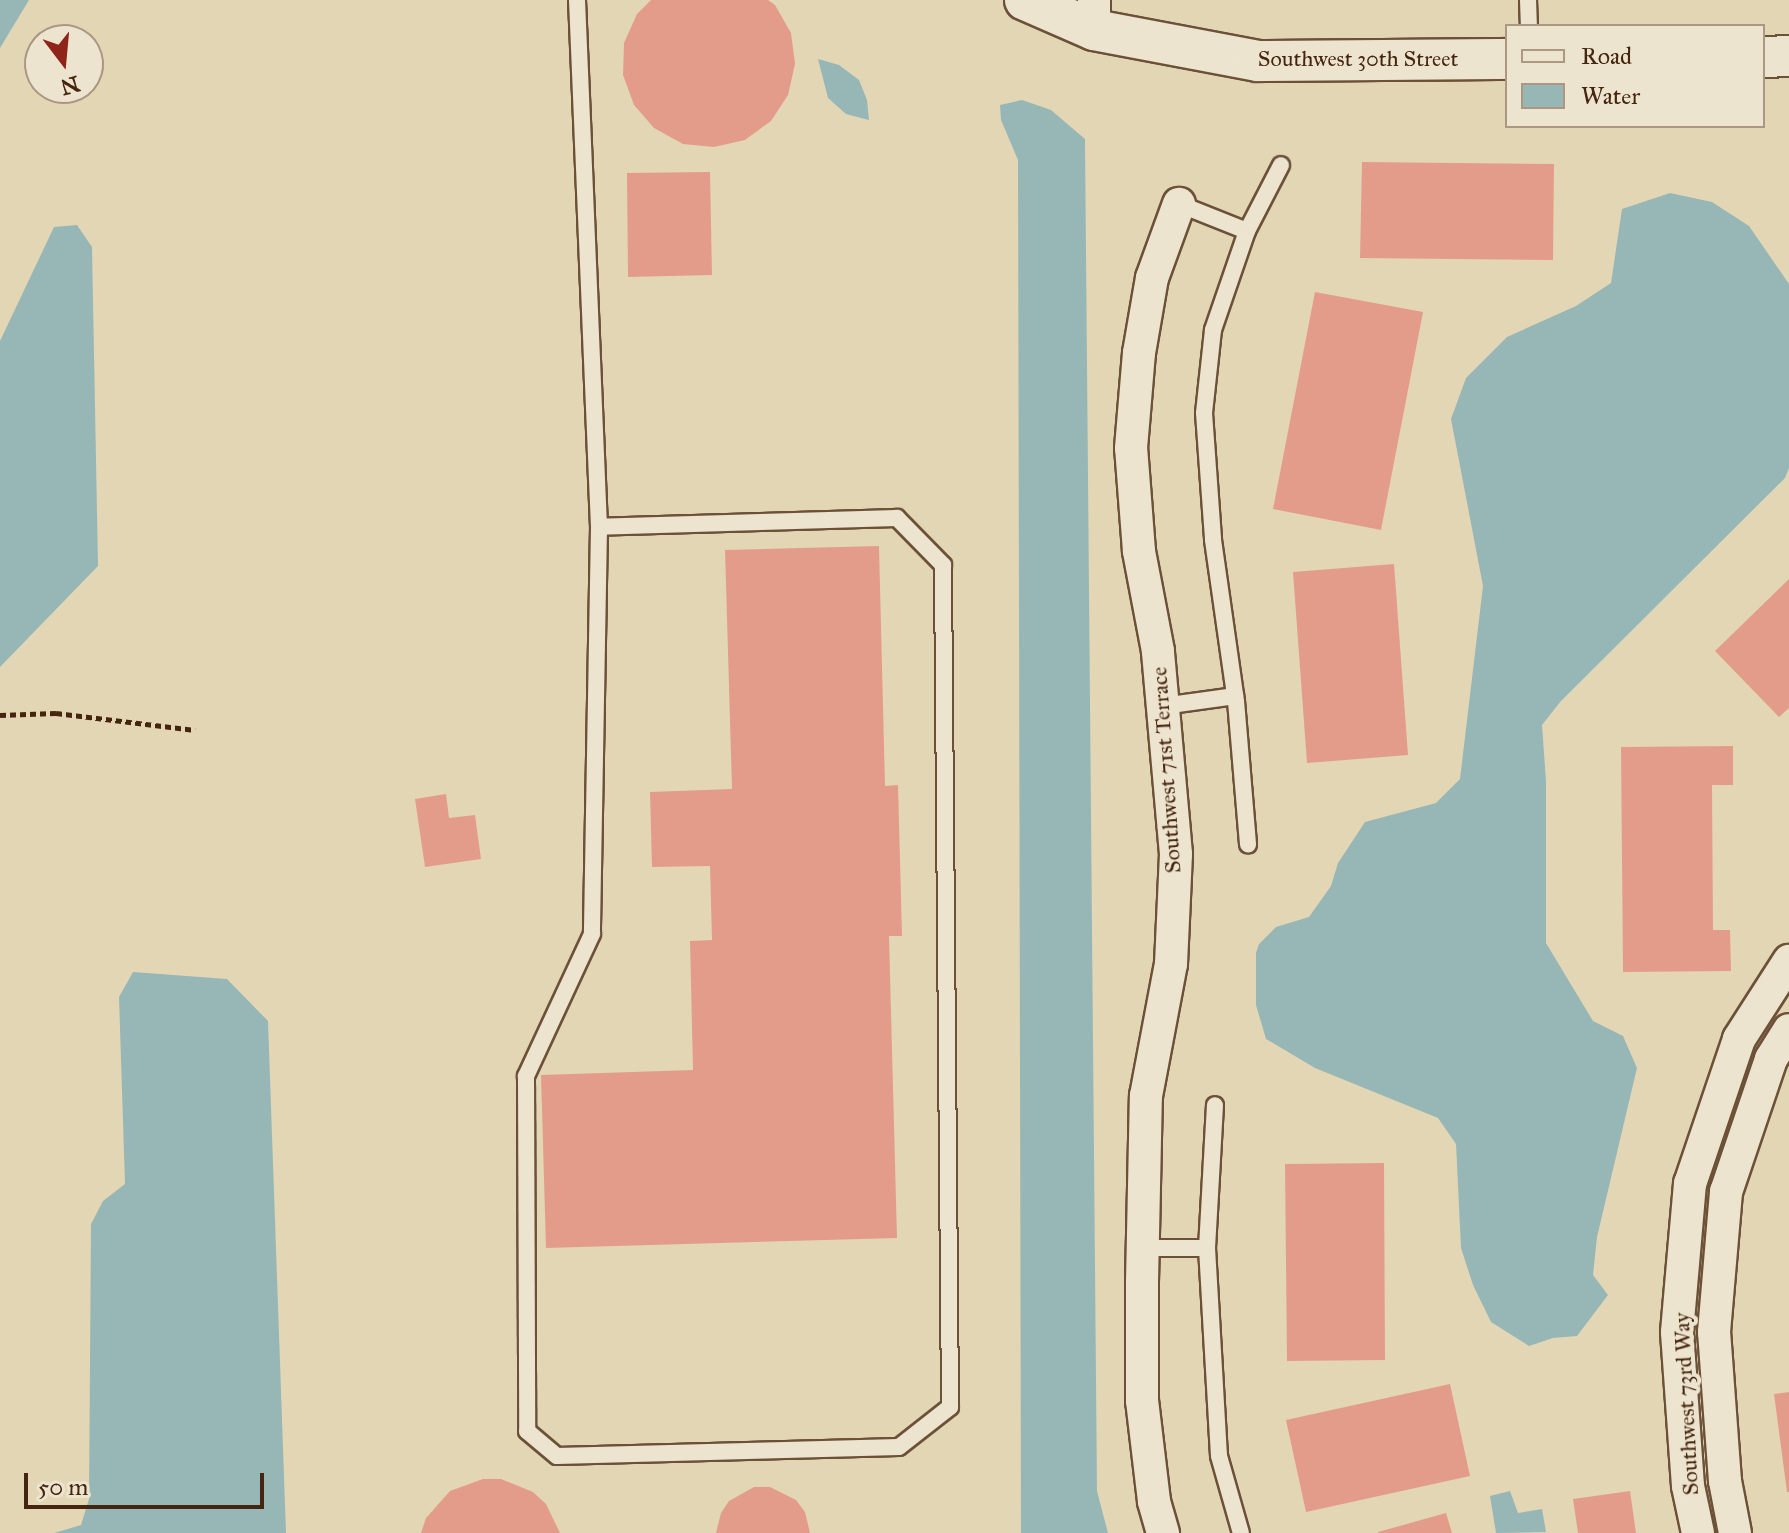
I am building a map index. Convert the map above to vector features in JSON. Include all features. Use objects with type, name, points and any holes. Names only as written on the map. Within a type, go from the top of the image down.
[{"type":"street","name":"Southwest 30th Street","points":[[1025,0],[1094,15],[1258,61],[1505,59]]},
{"type":"street","points":[[1765,57],[1789,56]]},
{"type":"street","name":"Southwest 71st Terrace","points":[[1163,1533],[1154,1501],[1142,1401],[1143,1248],[1146,1096],[1171,964],[1176,854],[1158,651],[1139,551],[1131,448],[1139,353],[1152,278],[1179,204]]},
{"type":"street","name":"Southwest 73rd Way","points":[[1698,1533],[1688,1486],[1677,1332],[1690,1184],[1739,1039],[1789,961]]},
{"type":"street","name":"Southwest 73rd Way","points":[[1735,1533],[1725,1481],[1714,1332],[1726,1192],[1771,1059],[1789,1030]]},
{"type":"lane","points":[[577,0],[599,527],[592,934],[526,1076],[527,1431],[557,1456],[899,1447],[950,1407],[943,565],[897,518],[599,527]]},
{"type":"lane","points":[[1528,0],[1529,24]]},
{"type":"lane","points":[[1248,845],[1235,696],[1213,540],[1204,413],[1213,330],[1247,231],[1281,165]]},
{"type":"lane","points":[[1179,204],[1247,231]]},
{"type":"lane","points":[[1163,706],[1235,696]]},
{"type":"lane","points":[[1215,1105],[1207,1248],[1219,1456],[1241,1533]]},
{"type":"lane","points":[[1143,1248],[1207,1248]]},
{"type":"path","points":[[0,715],[56,713],[195,730]]},
{"type":"water","points":[[0,0],[29,0],[0,48]]},
{"type":"water","points":[[818,59],[839,65],[859,80],[867,100],[869,120],[846,114],[828,98]]},
{"type":"water","points":[[1022,100],[1051,110],[1085,139],[1097,1491],[1108,1533],[1021,1533],[1018,160],[1001,120],[1000,105]]},
{"type":"water","points":[[1670,193],[1712,202],[1749,226],[1789,284],[1789,468],[1785,478],[1561,701],[1542,725],[1546,781],[1546,943],[1593,1021],[1623,1036],[1637,1068],[1597,1237],[1593,1275],[1608,1295],[1577,1336],[1553,1338],[1529,1346],[1491,1322],[1473,1285],[1461,1248],[1456,1144],[1438,1118],[1315,1068],[1266,1039],[1256,1005],[1256,953],[1259,944],[1276,927],[1309,917],[1331,886],[1338,863],[1365,822],[1436,803],[1460,779],[1483,586],[1451,419],[1466,378],[1507,337],[1576,306],[1611,283],[1622,209]]},
{"type":"water","points":[[77,225],[92,247],[98,566],[0,667],[0,341],[54,227]]},
{"type":"water","points":[[133,972],[227,979],[268,1021],[286,1533],[54,1533],[81,1525],[89,1499],[91,1224],[103,1201],[125,1184],[119,997]]},
{"type":"water","points":[[1510,1491],[1518,1513],[1542,1509],[1546,1532],[1496,1533],[1490,1496]]},
{"type":"building","points":[[651,0],[768,0],[775,5],[791,33],[795,64],[788,95],[771,121],[745,140],[714,147],[683,144],[654,128],[634,105],[623,75],[624,43],[637,14]]},
{"type":"building","points":[[1362,162],[1554,164],[1553,260],[1360,258]]},
{"type":"building","points":[[710,172],[712,275],[628,277],[627,173]]},
{"type":"building","points":[[1315,292],[1423,312],[1381,530],[1273,509]]},
{"type":"building","points":[[879,546],[885,786],[898,785],[902,936],[889,936],[897,1238],[546,1248],[541,1075],[693,1070],[690,941],[712,940],[710,866],[652,867],[650,792],[732,789],[725,550]]},
{"type":"building","points":[[1394,564],[1408,755],[1307,763],[1293,572]]},
{"type":"building","points":[[1789,579],[1789,708],[1779,717],[1715,651]]},
{"type":"building","points":[[1733,746],[1733,785],[1712,785],[1713,930],[1730,930],[1731,971],[1623,972],[1621,747]]},
{"type":"building","points":[[446,794],[449,818],[475,815],[481,859],[425,867],[415,799]]},
{"type":"building","points":[[1384,1163],[1385,1360],[1287,1361],[1285,1164]]},
{"type":"building","points":[[1450,1384],[1470,1476],[1306,1512],[1286,1420]]},
{"type":"building","points":[[1789,1392],[1789,1492],[1787,1492],[1774,1394]]},
{"type":"building","points":[[483,1479],[501,1479],[533,1492],[546,1504],[560,1533],[421,1533],[426,1518],[450,1491]]},
{"type":"building","points":[[754,1487],[770,1487],[796,1500],[805,1512],[810,1533],[716,1533],[721,1513],[729,1501]]},
{"type":"building","points":[[1630,1491],[1636,1533],[1578,1533],[1573,1499]]},
{"type":"building","points":[[1446,1513],[1452,1533],[1378,1533],[1378,1532]]}]
